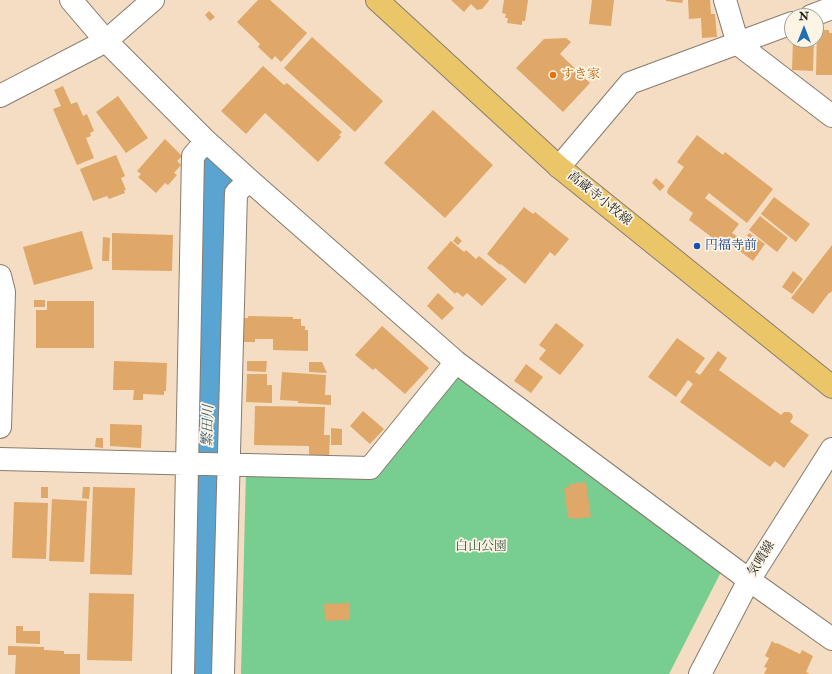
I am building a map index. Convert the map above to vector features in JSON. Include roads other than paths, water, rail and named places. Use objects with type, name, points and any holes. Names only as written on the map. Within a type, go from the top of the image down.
[{"type":"main road","name":"高蔵寺小牧線","points":[[377,0],[559,167],[832,387]]},
{"type":"street","points":[[71,0],[106,41],[206,141],[456,362],[749,580],[832,639]]},
{"type":"street","points":[[0,96],[106,41],[153,0]]},
{"type":"street","points":[[725,0],[738,44],[832,116]]},
{"type":"street","points":[[559,167],[630,82],[784,26]]},
{"type":"street","points":[[182,674],[188,463],[193,156],[206,141]]},
{"type":"street","points":[[223,674],[236,194],[249,180]]},
{"type":"street","points":[[0,427],[1,286]]},
{"type":"street","points":[[0,459],[370,468],[456,362]]},
{"type":"street","name":"気噴線","points":[[700,674],[749,580],[832,449]]},
{"type":"waterway","name":"繁田川","points":[[200,674],[217,179]]},
{"type":"place","name":"すき家","points":[[553,75]]},
{"type":"place","name":"円福寺前","points":[[697,246]]},
{"type":"park label","name":"白山公園","points":[[481,547]]}]
